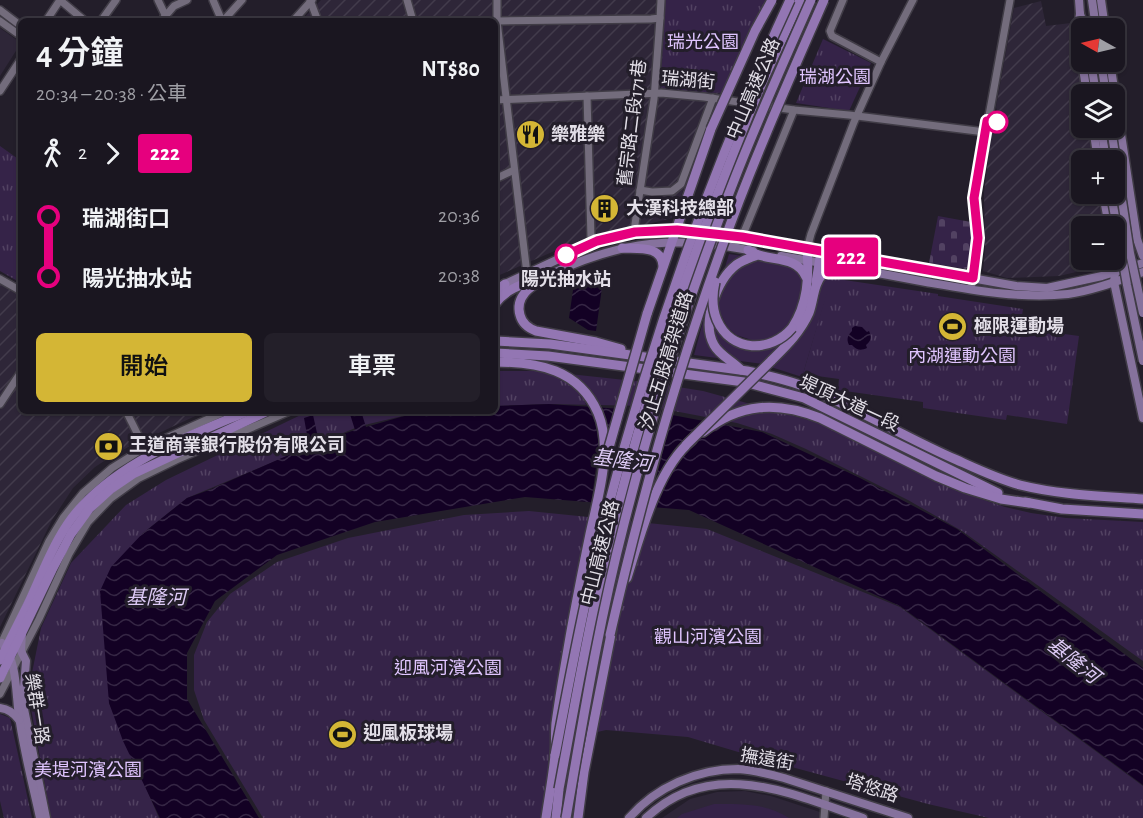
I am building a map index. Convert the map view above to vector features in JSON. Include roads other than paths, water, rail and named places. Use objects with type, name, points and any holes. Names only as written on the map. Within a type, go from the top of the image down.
[{"type":"highway","points":[[555,755],[556,725],[570,635],[604,465],[647,314],[711,129],[772,0]]},
{"type":"highway","name":"汐止五股高架道路","points":[[546,818],[555,755],[592,572],[648,365],[679,272],[721,160],[790,0]]},
{"type":"highway","name":"中山高速公路","points":[[556,818],[576,693],[596,598],[628,467],[662,351],[720,188],[765,76],[800,0]]},
{"type":"highway","name":"中山高速公路","points":[[566,818],[604,609],[624,525],[659,399],[693,290],[732,184],[812,0]]},
{"type":"highway","name":"汐止五股高架道路","points":[[578,818],[584,772],[610,635],[658,445],[694,327],[722,246],[761,145],[824,0]]},
{"type":"highway","points":[[722,246],[713,292],[713,307],[717,321],[722,329],[738,342],[759,346],[777,341],[787,334],[801,312],[807,291],[807,249]]},
{"type":"highway","points":[[622,248],[650,250],[659,254],[663,261],[662,274]]},
{"type":"highway","points":[[748,250],[757,255],[789,262],[801,269],[807,279]]},
{"type":"highway","points":[[814,293],[821,252]]},
{"type":"highway","points":[[741,370],[734,362],[722,355],[713,344],[709,319],[715,298],[731,269],[740,262],[757,255]]},
{"type":"highway","points":[[610,635],[652,501],[666,474],[686,445],[798,333],[809,311],[819,280],[828,270],[851,268]]},
{"type":"highway","points":[[498,300],[509,291],[549,274]]},
{"type":"highway","points":[[549,274],[528,289],[521,298],[519,311],[528,327],[536,332],[596,342],[656,358]]},
{"type":"highway","points":[[498,288],[505,284]]},
{"type":"highway","name":"堤頂大道一段","points":[[498,341],[550,344],[741,370],[775,377],[831,399],[940,453],[1019,485],[1049,491],[1143,499]]},
{"type":"highway","name":"堤頂大道一段","points":[[498,353],[560,357],[744,382],[804,398],[1000,494],[1029,503],[1062,509],[1143,514]]},
{"type":"highway","points":[[498,362],[545,366],[572,380],[582,389],[592,400],[601,420],[604,465]]},
{"type":"highway","points":[[686,445],[724,418],[758,408],[787,407],[820,418],[936,476],[965,488],[1001,499],[1029,503]]},
{"type":"highway","points":[[0,678],[71,534],[90,509],[111,489],[193,435],[241,414]]},
{"type":"highway","points":[[0,660],[2,644],[26,608],[65,528],[81,507],[112,479],[137,462],[151,462],[261,414]]},
{"type":"main road","points":[[1079,0],[1079,18]]},
{"type":"main road","points":[[1092,0],[1095,18]]},
{"type":"main road","points":[[1101,0],[1104,18]]},
{"type":"main road","points":[[1080,14],[1081,18]]},
{"type":"main road","points":[[1112,72],[1137,238],[1143,256]]},
{"type":"main road","points":[[1113,138],[1130,253],[1143,313]]},
{"type":"main road","points":[[1113,204],[1143,361]]},
{"type":"main road","points":[[505,284],[592,243],[635,232],[677,230],[742,237],[1016,286],[1047,288],[1143,272]]},
{"type":"main road","points":[[549,274],[589,257],[622,248],[673,242],[748,250],[1009,294],[1069,294],[1115,277],[1128,268],[1143,263]]},
{"type":"main road","points":[[1114,270],[1143,418]]},
{"type":"main road","name":"樂群一路","points":[[22,633],[21,651],[26,661],[24,687],[26,722],[46,818]]},
{"type":"main road","name":"樂群一路","points":[[2,644],[10,657],[13,668],[19,720],[39,818]]},
{"type":"main road","points":[[0,708],[9,710],[19,720]]},
{"type":"main road","name":"撫遠街","points":[[629,818],[663,789],[683,779],[713,771],[738,769],[764,773],[826,791]]},
{"type":"main road","name":"撫遠街","points":[[646,818],[672,799],[690,791],[719,784],[737,783],[761,786],[824,805]]},
{"type":"main road","name":"塔悠路","points":[[826,791],[908,818]]},
{"type":"main road","name":"塔悠路","points":[[824,805],[863,818]]},
{"type":"street","points":[[48,18],[60,0],[81,18]]},
{"type":"street","points":[[103,18],[116,0]]},
{"type":"street","points":[[158,0],[164,18]]},
{"type":"street","points":[[165,18],[174,6],[187,0]]},
{"type":"street","points":[[213,0],[222,18]]},
{"type":"street","points":[[226,18],[242,0]]},
{"type":"street","points":[[407,0],[412,18]]},
{"type":"street","points":[[497,0],[497,18]]},
{"type":"street","name":"舊宗路二段171巷","points":[[635,232],[654,93],[661,0]]},
{"type":"street","points":[[843,0],[830,31],[832,36],[881,62]]},
{"type":"street","points":[[807,249],[810,234],[856,116],[913,0]]},
{"type":"street","points":[[971,289],[978,238],[974,198],[1010,0]]},
{"type":"street","points":[[296,18],[311,1],[317,18]]},
{"type":"street","points":[[0,10],[18,24]]},
{"type":"street","points":[[498,21],[658,18]]},
{"type":"street","points":[[0,21],[18,34]]},
{"type":"street","points":[[498,30],[527,274]]},
{"type":"street","points":[[0,91],[18,64]]},
{"type":"street","name":"瑞湖街","points":[[498,100],[654,93],[713,98],[794,110],[985,132]]},
{"type":"street","points":[[587,96],[592,243]]},
{"type":"street","points":[[640,190],[672,191],[681,184],[713,98]]},
{"type":"street","points":[[742,237],[794,110]]},
{"type":"street","points":[[498,178],[514,170]]},
{"type":"street","points":[[1125,224],[1135,222]]},
{"type":"street","points":[[1128,268],[1143,256]]},
{"type":"street","points":[[0,279],[18,289]]},
{"type":"street","points":[[1129,352],[1143,349]]},
{"type":"street","points":[[0,404],[18,377]]},
{"type":"street","points":[[129,414],[151,462]]},
{"type":"street","points":[[0,694],[39,619],[69,554],[88,522],[110,499],[139,478],[151,462],[222,414]]},
{"type":"street","points":[[151,462],[282,414]]},
{"type":"street","points":[[824,818],[826,791]]},
{"type":"water","points":[[604,273],[596,331],[588,330],[569,318],[573,290],[583,285],[588,277]]},
{"type":"water","points":[[855,326],[869,331],[870,339],[866,345],[867,348],[863,350],[849,345],[848,337]]},
{"type":"water","name":"基隆河","points":[[549,404],[651,411],[762,432],[860,478],[957,529],[1143,668],[1143,785],[900,606],[689,510],[525,497],[375,522],[277,555],[215,601],[187,653],[187,699],[259,818],[160,818],[123,741],[109,703],[100,591],[111,567],[142,534],[187,498],[309,446],[304,418],[313,415],[319,442],[355,430],[350,414],[362,414],[366,427],[411,414],[498,414],[498,406]]},
{"type":"place","name":"樂雅樂","points":[[530,135]]},
{"type":"place","name":"大漢科技總部","points":[[605,209]]},
{"type":"place","name":"陽光抽水站","points":[[566,255]]},
{"type":"place","name":"極限運動場","points":[[953,327]]},
{"type":"place","name":"王道商業銀行股份有限公司","points":[[108,446]]},
{"type":"place","name":"迎風板球場","points":[[342,734]]},
{"type":"park label","name":"瑞光公園","points":[[703,43]]},
{"type":"park label","name":"瑞湖公園","points":[[835,78]]},
{"type":"park label","name":"內湖運動公園","points":[[962,357]]},
{"type":"park label","name":"觀山河濱公園","points":[[708,638]]},
{"type":"park label","name":"迎風河濱公園","points":[[448,669]]},
{"type":"park label","name":"美堤河濱公園","points":[[88,771]]}]
